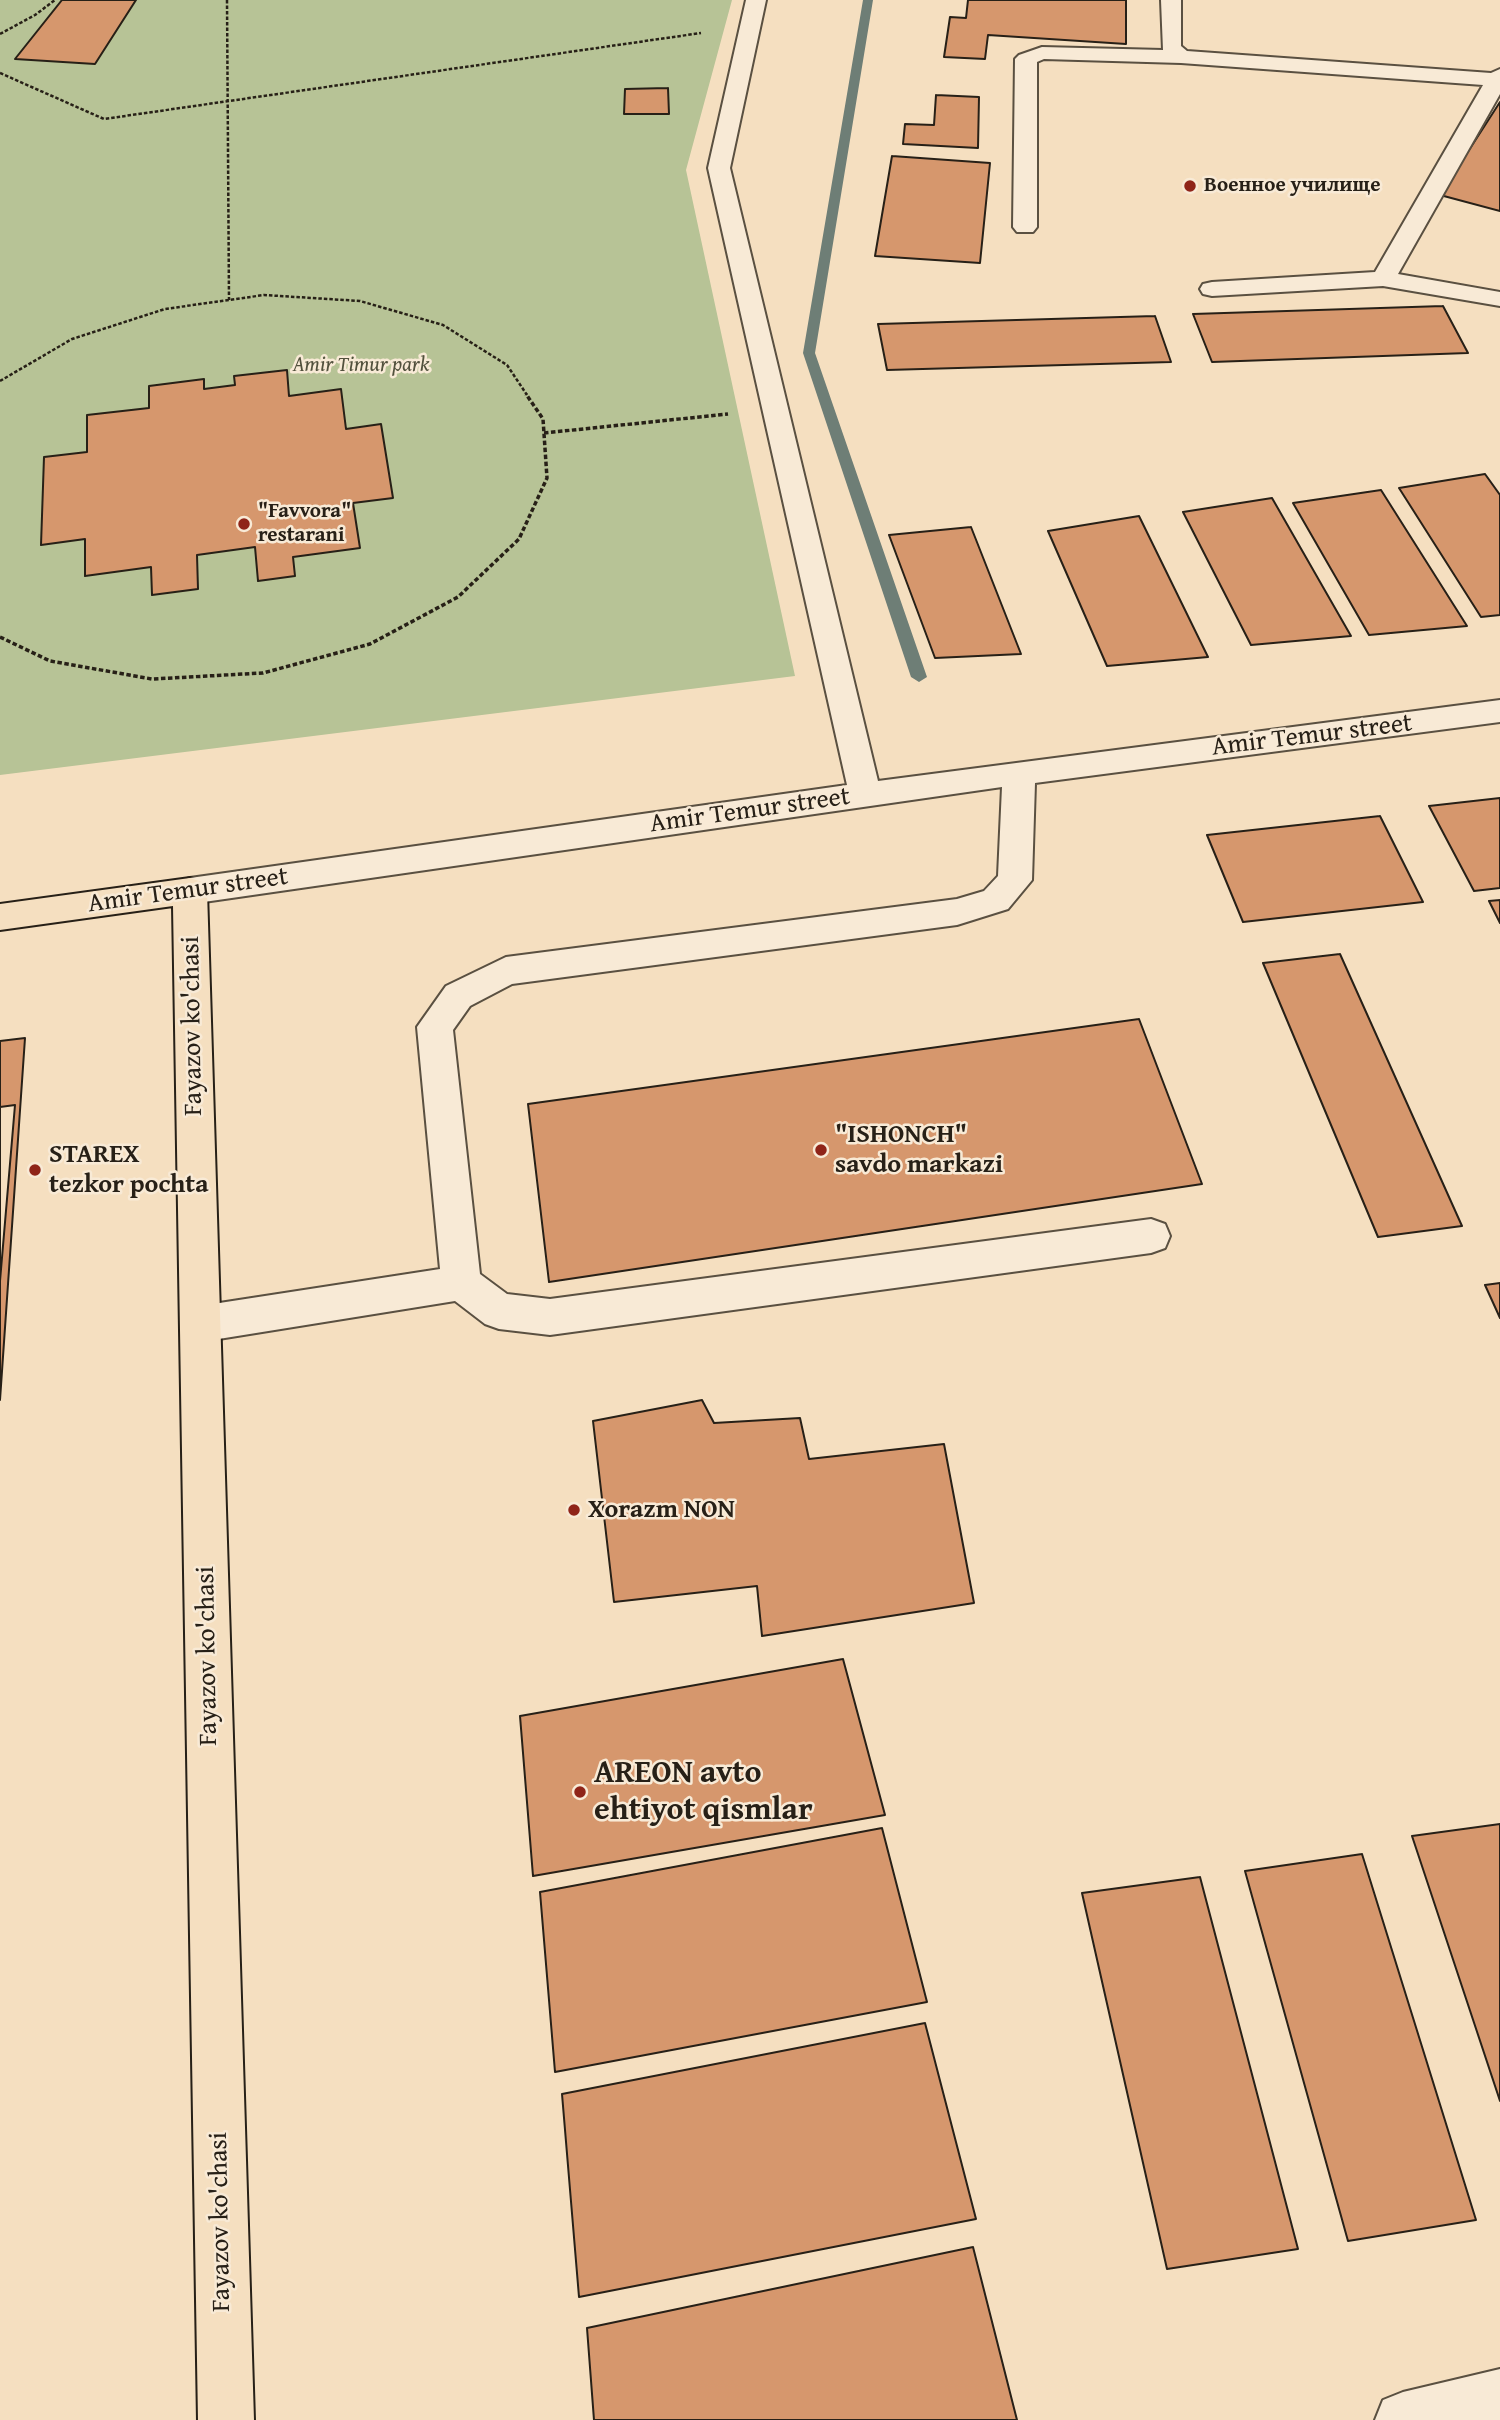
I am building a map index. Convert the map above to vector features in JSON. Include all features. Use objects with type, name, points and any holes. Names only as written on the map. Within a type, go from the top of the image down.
[{"type":"main road","name":"Amir Temur street","points":[[0,917],[190,891]]},
{"type":"main road","name":"Fayazov ko'chasi","points":[[190,891],[226,2420]]},
{"type":"street","points":[[756,0],[719,168],[865,794]]},
{"type":"street","points":[[1171,0],[1171,47],[1181,57]]},
{"type":"street","points":[[1025,227],[1026,58],[1042,53],[1181,57],[1498,78],[1383,279]]},
{"type":"street","points":[[1212,289],[1383,279],[1500,299]]},
{"type":"street","name":"Amir Temur street","points":[[190,891],[865,794],[1500,711]]},
{"type":"street","points":[[461,1283],[435,1027],[457,996],[506,971],[957,912],[996,900],[1015,880],[1019,774]]},
{"type":"street","points":[[200,1324],[461,1283],[499,1311],[550,1317],[1151,1236]]},
{"type":"street","points":[[1403,2420],[1500,2398]]},
{"type":"path","points":[[0,34],[35,15],[55,0]]},
{"type":"path","points":[[227,0],[229,300]]},
{"type":"path","points":[[0,73],[104,119],[751,26]]},
{"type":"path","points":[[0,381],[72,339],[165,309],[264,295],[359,301],[443,325],[507,365],[544,419],[547,478],[519,539],[458,597],[370,644],[262,673],[152,679],[50,661],[0,637]]},
{"type":"path","points":[[544,433],[775,410]]},
{"type":"green space","name":"Amir Timur park","points":[[0,0],[732,0],[686,170],[795,676],[0,775]]},
{"type":"building","points":[[62,0],[136,0],[95,64],[15,59]]},
{"type":"building","points":[[968,0],[1126,0],[1126,44],[988,35],[985,59],[944,57],[950,17],[966,18]]},
{"type":"building","points":[[668,88],[669,114],[624,114],[625,89]]},
{"type":"building","points":[[936,95],[979,97],[978,148],[903,144],[905,124],[934,125]]},
{"type":"building","points":[[1500,102],[1500,211],[1440,195]]},
{"type":"building","points":[[892,156],[990,163],[980,263],[875,256]]},
{"type":"building","points":[[1443,306],[1468,353],[1212,362],[1193,314]]},
{"type":"building","points":[[1155,316],[1171,362],[887,370],[878,324]]},
{"type":"building","points":[[287,370],[289,396],[341,389],[346,429],[381,424],[393,498],[353,503],[360,548],[293,557],[295,576],[258,581],[255,547],[197,555],[198,589],[152,595],[151,567],[85,576],[85,539],[41,545],[44,457],[87,452],[87,415],[149,408],[149,386],[204,379],[204,389],[235,385],[234,376]]},
{"type":"building","points":[[1485,474],[1500,495],[1500,615],[1481,617],[1399,488]]},
{"type":"building","points":[[1381,490],[1467,626],[1369,635],[1293,503]]},
{"type":"building","points":[[1272,498],[1351,636],[1251,645],[1183,512]]},
{"type":"building","points":[[1139,516],[1208,657],[1107,666],[1048,531]]},
{"type":"building","points":[[971,527],[1021,654],[935,658],[889,535]]},
{"type":"building","points":[[1500,798],[1500,888],[1474,891],[1429,806]]},
{"type":"building","points":[[1380,816],[1423,902],[1243,922],[1207,835]]},
{"type":"building","points":[[1500,900],[1500,923],[1489,901]]},
{"type":"building","points":[[1340,954],[1462,1226],[1378,1237],[1263,963]]},
{"type":"building","points":[[1139,1019],[1202,1184],[549,1282],[528,1104]]},
{"type":"building","points":[[25,1038],[0,1400],[0,1041]]},
{"type":"building","points":[[15,1105],[0,1281],[0,1107]]},
{"type":"building","points":[[1500,1283],[1500,1318],[1485,1285]]},
{"type":"building","points":[[702,1400],[714,1423],[800,1418],[809,1459],[944,1444],[974,1603],[762,1636],[757,1586],[614,1602],[593,1421]]},
{"type":"building","points":[[843,1659],[885,1815],[533,1876],[520,1716]]},
{"type":"building","points":[[1500,1824],[1500,2101],[1412,1836]]},
{"type":"building","points":[[882,1828],[927,2002],[555,2072],[540,1892]]},
{"type":"building","points":[[1362,1854],[1476,2220],[1348,2241],[1245,1871]]},
{"type":"building","points":[[1200,1877],[1298,2249],[1167,2269],[1082,1893]]},
{"type":"building","points":[[925,2023],[976,2219],[579,2297],[562,2094]]},
{"type":"building","points":[[973,2247],[1017,2420],[594,2420],[587,2328]]},
{"type":"waterway","points":[[868,0],[809,353],[919,677]]},
{"type":"place","name":"Военное училище","points":[[1190,186]]},
{"type":"place","name":"\"Favvora\" restarani","points":[[244,524]]},
{"type":"place","name":"\"ISHONCH\" savdo markazi","points":[[821,1150]]},
{"type":"place","name":"STAREX tezkor pochta","points":[[35,1170]]},
{"type":"place","name":"Xorazm NON","points":[[574,1510]]},
{"type":"place","name":"AREON avto ehtiyot qismlar","points":[[580,1792]]}]
